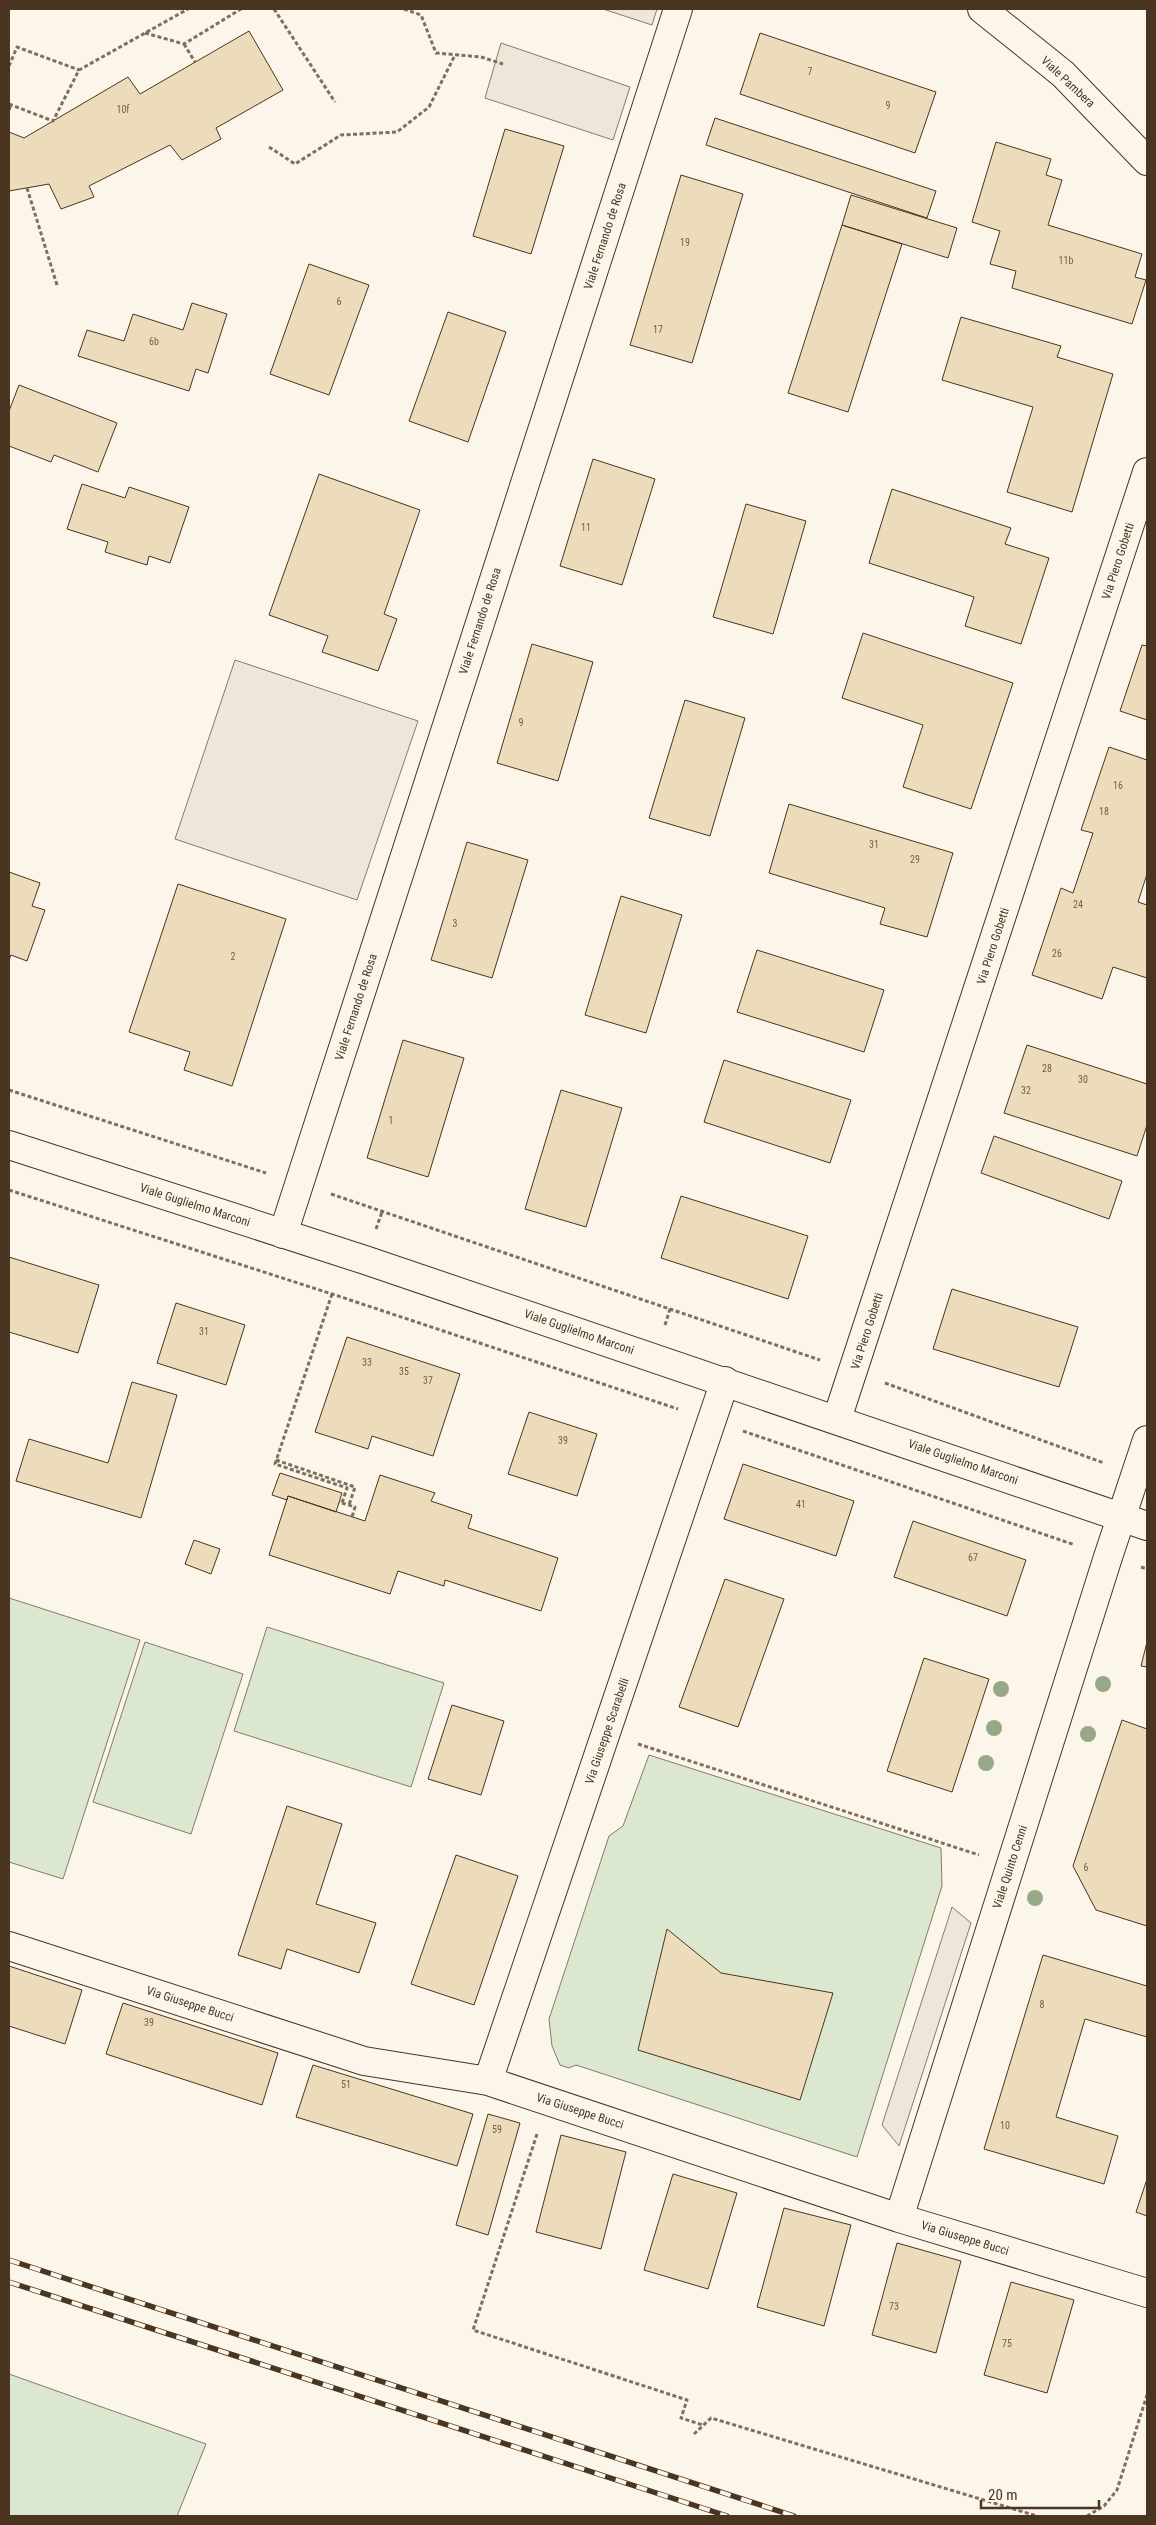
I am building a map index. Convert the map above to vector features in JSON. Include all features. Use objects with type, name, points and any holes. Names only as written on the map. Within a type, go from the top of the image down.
[{"type":"street","name":"Viale Fernando de Rosa","points":[[283,1234],[678,9]]},
{"type":"street","name":"Viale Pambera","points":[[982,9],[1063,74],[1147,161]]},
{"type":"street","name":"Via Piero Gobetti","points":[[837,1419],[1147,472]]},
{"type":"street","name":"Viale Guglielmo Marconi","points":[[9,1145],[725,1381],[1147,1526]]},
{"type":"street","name":"Via Giuseppe Scarabelli","points":[[488,2081],[725,1381]]},
{"type":"street","name":"Viale Quinto Cenni","points":[[899,2218],[1108,1557],[1147,1440]]},
{"type":"street","name":"Via Giuseppe Bucci","points":[[9,1946],[364,2061],[488,2081],[899,2218],[1147,2293]]},
{"type":"path","points":[[9,110],[10,105],[53,121],[79,70],[188,9]]},
{"type":"path","points":[[184,44],[242,9]]},
{"type":"path","points":[[274,9],[336,102]]},
{"type":"path","points":[[404,9],[421,16],[436,53],[480,57],[504,64]]},
{"type":"path","points":[[145,33],[184,44],[195,62]]},
{"type":"path","points":[[9,66],[17,47],[79,70]]},
{"type":"path","points":[[269,147],[295,164],[341,135],[397,132],[429,107],[455,55]]},
{"type":"path","points":[[28,188],[57,285]]},
{"type":"path","points":[[9,1090],[298,1183],[854,1371],[1136,1475]]},
{"type":"path","points":[[9,1190],[332,1294],[1147,1569]]},
{"type":"path","points":[[332,1294],[275,1464],[347,1488],[341,1502],[355,1507],[352,1517]]},
{"type":"path","points":[[276,1460],[355,1487],[349,1505]]},
{"type":"path","points":[[634,1743],[1010,1866]]},
{"type":"path","points":[[548,2100],[473,2330],[687,2400],[681,2418],[703,2424]]},
{"type":"path","points":[[1087,2516],[1104,2506],[1117,2490],[1147,2395]]},
{"type":"path","points":[[694,2434],[711,2418],[1037,2516]]},
{"type":"green space","points":[[9,1598],[140,1640],[63,1879],[9,1862]]},
{"type":"green space","points":[[267,1627],[444,1683],[411,1787],[234,1731]]},
{"type":"green space","points":[[145,1642],[243,1674],[191,1834],[93,1802]]},
{"type":"green space","points":[[649,1755],[941,1848],[942,1886],[857,2157],[576,2065],[569,2068],[560,2065],[552,2046],[549,2019],[609,1836],[623,1826]]},
{"type":"green space","points":[[9,2374],[206,2444],[177,2516],[9,2516]]},
{"type":"shaded area","points":[[603,9],[657,9],[652,25]]},
{"type":"shaded area","points":[[501,43],[630,87],[613,140],[485,98]]},
{"type":"shaded area","points":[[235,660],[418,721],[357,900],[175,839]]},
{"type":"shaded area","points":[[952,1907],[971,1923],[899,2146],[882,2125]]},
{"type":"building","points":[[249,31],[283,90],[216,128],[221,139],[182,160],[170,145],[89,186],[94,197],[61,209],[49,184],[9,191],[9,132],[24,138],[128,77],[140,94]]},
{"type":"building","points":[[760,33],[936,92],[915,153],[740,94]]},
{"type":"building","points":[[715,118],[936,191],[927,218],[706,145]]},
{"type":"building","points":[[505,129],[564,146],[531,254],[473,236]]},
{"type":"building","points":[[996,142],[1051,159],[1046,175],[1062,180],[1048,225],[1142,254],[1135,277],[1146,280],[1132,324],[1012,288],[1016,271],[990,264],[1000,231],[972,222]]},
{"type":"building","points":[[681,175],[743,194],[692,363],[630,345]]},
{"type":"building","points":[[851,195],[957,228],[948,258],[842,225]]},
{"type":"building","points":[[842,225],[902,244],[848,412],[788,393]]},
{"type":"building","points":[[309,264],[369,285],[329,395],[270,374]]},
{"type":"building","points":[[192,303],[227,314],[208,373],[196,369],[189,391],[78,356],[87,330],[124,341],[133,314],[183,330]]},
{"type":"building","points":[[448,312],[506,332],[468,442],[409,421]]},
{"type":"building","points":[[961,317],[1061,346],[1057,357],[1113,374],[1072,512],[1007,492],[1033,407],[942,380]]},
{"type":"building","points":[[19,385],[117,423],[98,472],[54,455],[51,462],[9,446],[9,411]]},
{"type":"building","points":[[593,459],[655,479],[622,585],[560,566]]},
{"type":"building","points":[[319,474],[420,510],[384,614],[397,619],[378,671],[322,652],[328,636],[269,615]]},
{"type":"building","points":[[82,484],[125,498],[129,487],[189,507],[170,563],[149,556],[147,565],[105,552],[108,542],[67,529]]},
{"type":"building","points":[[892,489],[1011,528],[1005,544],[1049,558],[1021,644],[965,626],[974,597],[869,563]]},
{"type":"building","points":[[746,504],[806,521],[773,634],[713,617]]},
{"type":"building","points":[[863,633],[1013,683],[971,809],[903,787],[923,725],[842,698]]},
{"type":"building","points":[[532,644],[593,662],[558,781],[497,763]]},
{"type":"building","points":[[1142,645],[1147,646],[1147,720],[1120,711]]},
{"type":"building","points":[[685,700],[745,718],[710,836],[649,818]]},
{"type":"building","points":[[1109,747],[1147,760],[1147,874],[1138,902],[1147,905],[1147,978],[1113,967],[1102,999],[1032,975],[1061,888],[1073,893],[1093,833],[1081,830]]},
{"type":"building","points":[[789,804],[953,853],[927,937],[880,924],[885,908],[769,873]]},
{"type":"building","points":[[467,842],[528,860],[492,978],[431,960]]},
{"type":"building","points":[[9,872],[40,883],[32,906],[45,910],[27,961],[11,955],[9,960]]},
{"type":"building","points":[[178,884],[286,919],[232,1086],[184,1070],[190,1052],[129,1032]]},
{"type":"building","points":[[621,896],[682,915],[646,1033],[585,1015]]},
{"type":"building","points":[[757,950],[884,990],[864,1052],[737,1012]]},
{"type":"building","points":[[403,1040],[464,1058],[428,1177],[367,1158]]},
{"type":"building","points":[[1027,1045],[1147,1084],[1147,1125],[1137,1156],[1004,1113]]},
{"type":"building","points":[[724,1060],[851,1100],[830,1163],[704,1122]]},
{"type":"building","points":[[561,1090],[622,1108],[586,1227],[525,1209]]},
{"type":"building","points":[[994,1136],[1122,1181],[1109,1219],[981,1173]]},
{"type":"building","points":[[681,1196],[808,1236],[788,1299],[661,1258]]},
{"type":"building","points":[[9,1257],[99,1285],[78,1353],[9,1332]]},
{"type":"building","points":[[952,1289],[1078,1327],[1059,1387],[933,1349]]},
{"type":"building","points":[[176,1303],[245,1325],[226,1385],[157,1363]]},
{"type":"building","points":[[347,1337],[460,1374],[433,1456],[372,1436],[368,1449],[315,1432]]},
{"type":"building","points":[[132,1382],[177,1395],[141,1518],[16,1481],[29,1439],[108,1463]]},
{"type":"building","points":[[529,1412],[597,1434],[577,1496],[508,1474]]},
{"type":"building","points":[[743,1464],[854,1501],[836,1556],[724,1519]]},
{"type":"building","points":[[280,1473],[342,1493],[336,1512],[288,1496],[287,1500],[272,1495]]},
{"type":"building","points":[[380,1475],[435,1493],[431,1501],[472,1515],[468,1528],[558,1558],[541,1611],[445,1580],[444,1586],[398,1571],[390,1594],[269,1555],[288,1496],[365,1521]]},
{"type":"building","points":[[913,1521],[1026,1560],[1007,1616],[894,1577]]},
{"type":"building","points":[[194,1540],[220,1549],[211,1574],[185,1564]]},
{"type":"building","points":[[725,1579],[784,1599],[738,1727],[679,1707]]},
{"type":"building","points":[[1147,1642],[1147,1667],[1141,1666]]},
{"type":"building","points":[[924,1658],[989,1679],[952,1792],[887,1771]]},
{"type":"building","points":[[452,1705],[504,1721],[481,1795],[428,1779]]},
{"type":"building","points":[[1122,1720],[1147,1729],[1147,1926],[1096,1910],[1073,1866]]},
{"type":"building","points":[[287,1806],[342,1824],[316,1904],[376,1923],[359,1973],[287,1949],[281,1969],[238,1955]]},
{"type":"building","points":[[456,1855],[518,1876],[474,2005],[411,1984]]},
{"type":"building","points":[[667,1929],[721,1973],[833,1993],[800,2100],[638,2050]]},
{"type":"building","points":[[1043,1955],[1147,1986],[1147,2037],[1085,2019],[1056,2117],[1118,2136],[1104,2184],[984,2149]]},
{"type":"building","points":[[9,1966],[82,1990],[65,2044],[9,2026]]},
{"type":"building","points":[[123,2003],[278,2053],[262,2105],[106,2054]]},
{"type":"building","points":[[313,2065],[473,2114],[457,2166],[296,2117]]},
{"type":"building","points":[[488,2114],[520,2123],[488,2235],[456,2225]]},
{"type":"building","points":[[561,2135],[626,2152],[601,2249],[536,2232]]},
{"type":"building","points":[[673,2174],[737,2193],[708,2289],[644,2270]]},
{"type":"building","points":[[1147,2179],[1147,2216],[1136,2212]]},
{"type":"building","points":[[784,2208],[851,2225],[824,2326],[757,2307]]},
{"type":"building","points":[[897,2243],[961,2261],[936,2353],[872,2335]]},
{"type":"building","points":[[1011,2282],[1074,2300],[1047,2393],[984,2375]]},
{"type":"railway","points":[[9,2260],[794,2516]]},
{"type":"railway","points":[[9,2282],[727,2516]]}]
